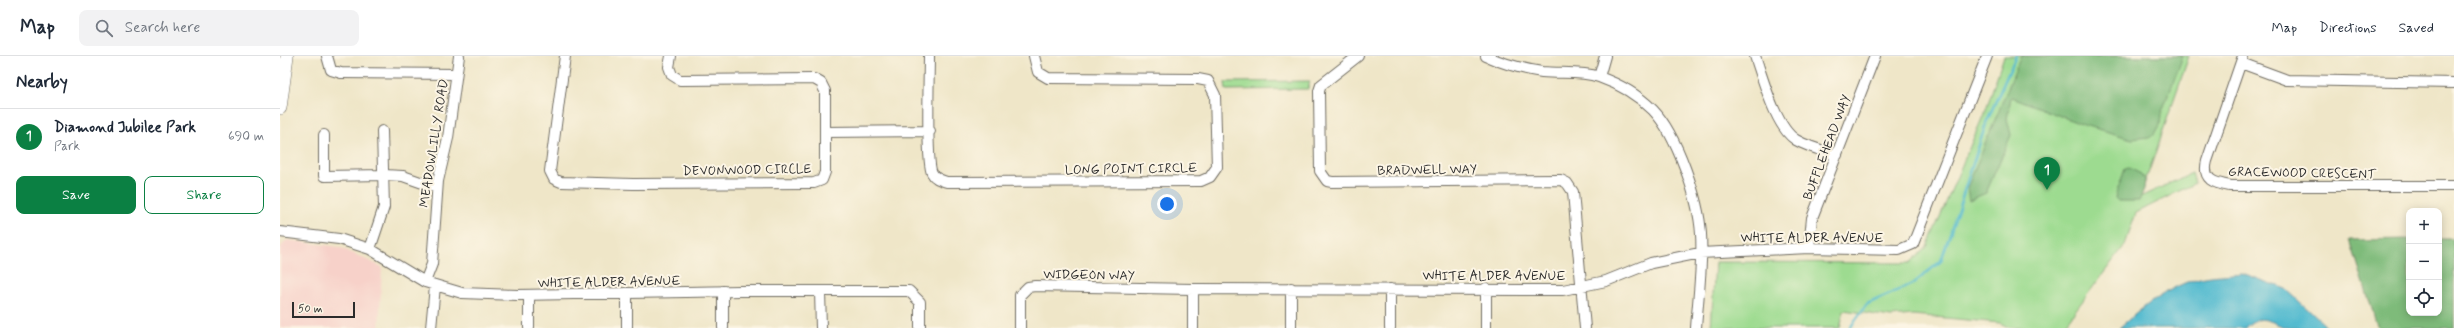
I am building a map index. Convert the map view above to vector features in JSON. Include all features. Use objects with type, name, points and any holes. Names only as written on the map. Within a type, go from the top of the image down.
[{"type":"main road","points":[[280,108],[287,56]]},
{"type":"street","points":[[328,56],[331,70],[341,73],[456,74]]},
{"type":"street","name":"MEADOWLILLY ROAD","points":[[425,282],[432,264],[437,188],[448,138],[459,56]]},
{"type":"street","name":"DEVONWOOD CIRCLE","points":[[565,56],[550,171],[554,179],[561,182],[633,184],[814,183],[822,180],[825,172],[825,91],[822,83],[814,80],[680,80],[672,75],[669,67],[671,56]]},
{"type":"street","name":"LONG POINT CIRCLE","points":[[929,56],[932,172],[938,179],[947,182],[1201,181],[1210,177],[1217,167],[1215,94],[1208,81],[1198,79],[1048,78],[1038,72],[1034,56]]},
{"type":"street","name":"BRADWELL WAY","points":[[1358,56],[1326,79],[1319,91],[1320,171],[1327,182],[1561,180],[1567,183],[1573,192],[1581,287]]},
{"type":"street","points":[[1486,56],[1527,69],[1599,77],[1640,99],[1654,111],[1665,126],[1688,177],[1696,203],[1701,234],[1696,328]]},
{"type":"street","points":[[1599,77],[1605,56]]},
{"type":"street","points":[[1755,56],[1785,131],[1797,140],[1837,155]]},
{"type":"street","name":"BUFFLEHEAD WAY","points":[[1809,248],[1812,218],[1874,56]]},
{"type":"street","name":"WHITE ALDER AVENUE","points":[[1193,289],[1486,288],[1563,290],[1606,281],[1651,263],[1700,252],[1809,248],[1899,250],[1913,244],[1987,56]]},
{"type":"street","points":[[2242,59],[2287,80],[2454,83]]},
{"type":"street","name":"GRACEWOOD CRESCENT","points":[[2242,59],[2206,168],[2208,179],[2214,183],[2230,186],[2454,186]]},
{"type":"street","points":[[370,249],[384,207],[382,131]]},
{"type":"street","points":[[825,132],[930,131]]},
{"type":"street","points":[[324,136],[324,176],[403,176],[437,188]]},
{"type":"street","name":"WHITE ALDER AVENUE","points":[[280,232],[339,239],[370,249],[425,282],[462,293],[529,295],[723,291],[909,291],[920,302],[920,328]]},
{"type":"street","points":[[431,328],[435,286]]},
{"type":"street","points":[[1581,287],[1585,328]]},
{"type":"street","name":"WIDGEON WAY","points":[[1020,328],[1020,295],[1028,288],[1193,289]]},
{"type":"street","points":[[1291,288],[1291,328]]},
{"type":"street","points":[[1486,288],[1486,328]]},
{"type":"street","points":[[1193,289],[1193,328]]},
{"type":"street","points":[[1390,289],[1390,328]]},
{"type":"street","points":[[723,291],[723,328]]},
{"type":"street","points":[[820,291],[821,328]]},
{"type":"street","points":[[627,293],[627,328]]},
{"type":"street","points":[[529,295],[529,328]]},
{"type":"shaded area","points":[[287,240],[339,247],[382,267],[379,328],[280,328],[280,248]]},
{"type":"green space","points":[[2004,56],[2189,56],[2140,197],[2192,173],[2195,183],[2136,213],[2125,245],[2062,328],[2010,328],[2000,323],[1913,315],[1891,317],[1844,310],[1840,328],[1711,328],[1715,262],[1910,263],[1927,247],[1986,109]]},
{"type":"green space","points":[[2021,56],[2183,56],[2161,114],[2160,125],[2155,134],[2149,137],[2132,139],[2081,124],[2011,97],[2007,119],[2011,135],[1986,193],[1969,200],[1967,188]]},
{"type":"green space","points":[[1310,81],[1308,89],[1226,90],[1225,82]]},
{"type":"green space","points":[[2129,168],[2141,174],[2145,179],[2144,189],[2139,201],[2118,201],[2115,198],[2116,194],[2125,169]]},
{"type":"green space","points":[[2406,239],[2406,316],[2442,316],[2442,239],[2454,239],[2454,328],[2378,328],[2350,240]]},
{"type":"water","points":[[2242,273],[2286,289],[2328,328],[2290,328],[2263,319],[2251,323],[2245,328],[2119,328],[2155,299],[2185,283],[2207,277]]},
{"type":"waterway","points":[[1850,328],[1867,304],[1913,284],[1941,261],[1987,121],[2016,56]]},
{"type":"place","name":"Diamond Jubilee Park","points":[[2047,190]]}]
